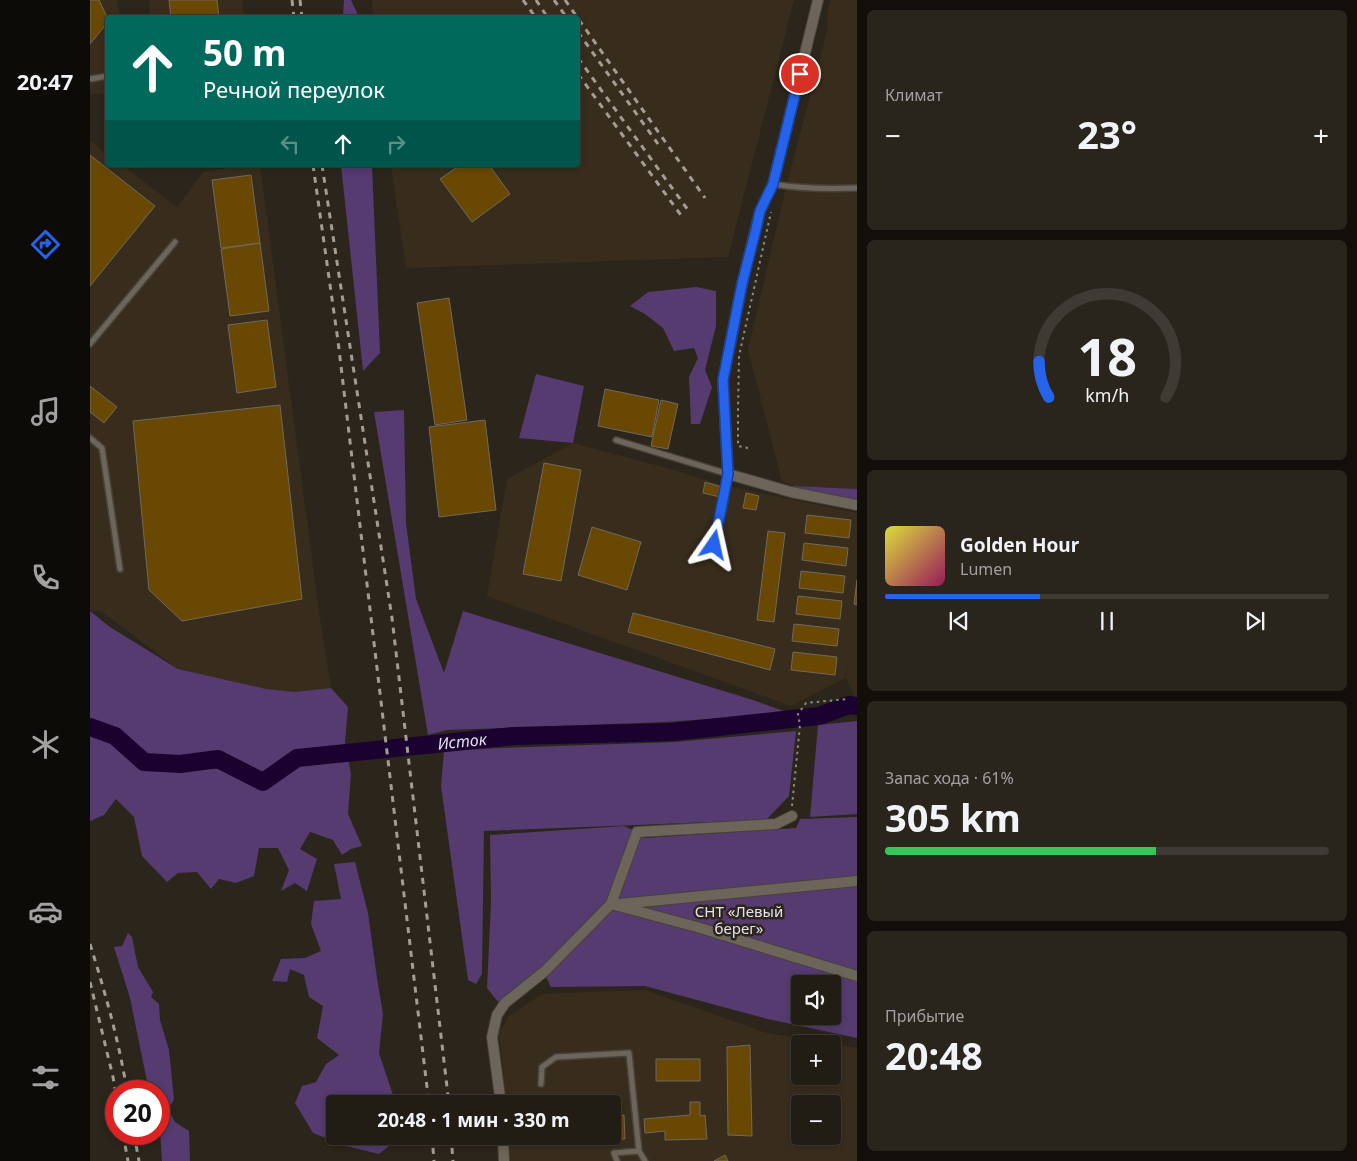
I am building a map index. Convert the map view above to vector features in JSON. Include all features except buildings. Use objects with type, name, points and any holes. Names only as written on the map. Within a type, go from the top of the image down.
[{"type":"street","points":[[818,0],[773,184],[760,211],[742,284],[723,380],[728,474],[791,492],[857,505]]},
{"type":"street","points":[[500,1095],[492,1037],[497,1015],[505,1003],[545,971],[611,904],[637,832],[776,824],[792,816]]},
{"type":"street","points":[[611,904],[857,881]]},
{"type":"street","points":[[611,904],[697,926],[857,976]]},
{"type":"street","points":[[503,1145],[504,1161]]},
{"type":"lane","points":[[90,79],[105,76]]},
{"type":"lane","points":[[773,184],[829,189],[857,188]]},
{"type":"lane","points":[[90,344],[175,242]]},
{"type":"lane","points":[[90,438],[102,448],[120,569]]},
{"type":"lane","points":[[616,440],[728,474],[714,545]]},
{"type":"lane","points":[[541,1084],[542,1067],[556,1057],[628,1052],[639,1151],[645,1161]]},
{"type":"lane","points":[[617,1161],[614,1153],[639,1151]]},
{"type":"path","points":[[748,448],[738,446],[740,356],[773,204]]},
{"type":"path","points":[[792,816],[800,725],[798,714],[806,703],[847,699]]},
{"type":"shaded area","points":[[90,0],[117,0],[120,15],[105,15],[105,93],[90,95]]},
{"type":"shaded area","points":[[149,0],[242,0],[244,15],[150,15]]},
{"type":"shaded area","points":[[372,0],[794,0],[728,257],[406,268],[391,167],[580,167],[580,15],[373,15]]},
{"type":"shaded area","points":[[831,0],[857,0],[857,489],[794,486],[782,481],[748,350],[786,187],[827,32],[828,9]]},
{"type":"shaded area","points":[[90,141],[105,152],[105,167],[125,167],[177,207],[203,172],[235,167],[260,167],[319,612],[331,688],[295,692],[264,689],[178,669],[101,611],[90,610]]},
{"type":"shaded area","points":[[573,443],[726,486],[857,513],[857,702],[846,678],[848,656],[845,678],[791,706],[487,596],[507,479]]},
{"type":"shaded area","points":[[645,990],[767,1033],[791,1037],[791,1085],[841,1085],[841,1045],[857,1048],[857,1161],[510,1161],[509,1145],[621,1145],[621,1095],[506,1095],[499,1033],[509,1016],[542,994]]},
{"type":"green space","points":[[344,0],[351,0],[358,15],[343,15]]},
{"type":"green space","points":[[341,167],[372,167],[380,353],[363,371]]},
{"type":"green space","points":[[696,287],[716,291],[716,326],[705,370],[712,387],[700,424],[691,424],[689,377],[698,358],[694,348],[674,351],[663,328],[645,314],[630,306],[648,292]]},
{"type":"green space","points":[[536,374],[584,386],[573,443],[519,438]]},
{"type":"green space","points":[[404,410],[406,523],[416,599],[444,673],[463,611],[753,700],[789,713],[666,722],[447,730],[428,735],[374,412]]},
{"type":"green space","points":[[794,486],[857,489],[857,505],[791,492]]},
{"type":"green space","points":[[90,611],[110,627],[178,669],[266,689],[295,692],[331,688],[348,707],[345,742],[351,774],[348,814],[362,846],[351,849],[342,855],[333,840],[310,832],[300,849],[317,859],[307,891],[295,883],[281,891],[289,870],[278,848],[259,848],[254,876],[236,883],[219,879],[211,889],[197,872],[178,873],[167,882],[142,856],[134,817],[116,799],[104,815],[90,821]]},
{"type":"green space","points":[[857,721],[857,814],[810,817],[818,725]]},
{"type":"green space","points":[[796,731],[789,796],[766,820],[484,831],[482,974],[476,984],[468,980],[441,786],[444,751],[674,742]]},
{"type":"green space","name":"СНТ «Левый берег»","points":[[857,817],[857,1038],[796,1025],[841,1025],[841,975],[791,975],[791,1024],[645,986],[551,987],[542,969],[498,1002],[487,988],[491,902],[490,835],[624,826],[645,838],[796,828],[800,819]]},
{"type":"green space","points":[[355,862],[368,913],[383,1014],[379,1053],[393,1095],[326,1095],[326,1138],[313,1133],[295,1103],[302,1086],[316,1082],[326,1064],[339,1055],[317,1038],[323,1006],[309,997],[304,975],[290,969],[287,982],[272,981],[281,959],[305,958],[321,951],[311,924],[314,901],[341,899],[334,864]]},
{"type":"green space","points":[[128,933],[132,937],[138,967],[153,992],[151,997],[159,1004],[160,1020],[169,1050],[174,1100],[170,1106],[170,1080],[147,1080],[130,998],[114,947],[122,946]]},
{"type":"green space","points":[[170,1113],[175,1122],[189,1131],[190,1161],[162,1161],[161,1145],[170,1145]]},
{"type":"green space","points":[[343,1145],[390,1145],[379,1154]]},
{"type":"waterway","name":"Исток","points":[[90,727],[115,736],[144,762],[180,764],[218,759],[263,782],[297,758],[514,736],[672,732],[819,716],[849,705],[857,706]]},
{"type":"railway","points":[[292,0],[294,15]]},
{"type":"railway","points":[[300,0],[302,15]]},
{"type":"railway","points":[[523,0],[534,15]]},
{"type":"railway","points":[[536,0],[546,15]]},
{"type":"railway","points":[[554,0],[565,15]]},
{"type":"railway","points":[[565,0],[576,15]]},
{"type":"railway","points":[[580,21],[705,198]]},
{"type":"railway","points":[[580,35],[658,144]]},
{"type":"railway","points":[[580,61],[688,210]]},
{"type":"railway","points":[[580,77],[683,218]]},
{"type":"railway","points":[[313,167],[338,341],[428,1095]]},
{"type":"railway","points":[[322,167],[392,618],[448,1095]]},
{"type":"railway","points":[[90,944],[111,1017],[125,1080]]},
{"type":"railway","points":[[90,982],[114,1080]]},
{"type":"railway","points":[[125,1145],[128,1161]]},
{"type":"railway","points":[[136,1145],[139,1161]]},
{"type":"railway","points":[[433,1145],[434,1161]]},
{"type":"railway","points":[[452,1145],[453,1161]]},
{"type":"route","points":[[714,545],[728,474],[723,380],[742,284],[760,211],[773,184],[800,74]]}]
